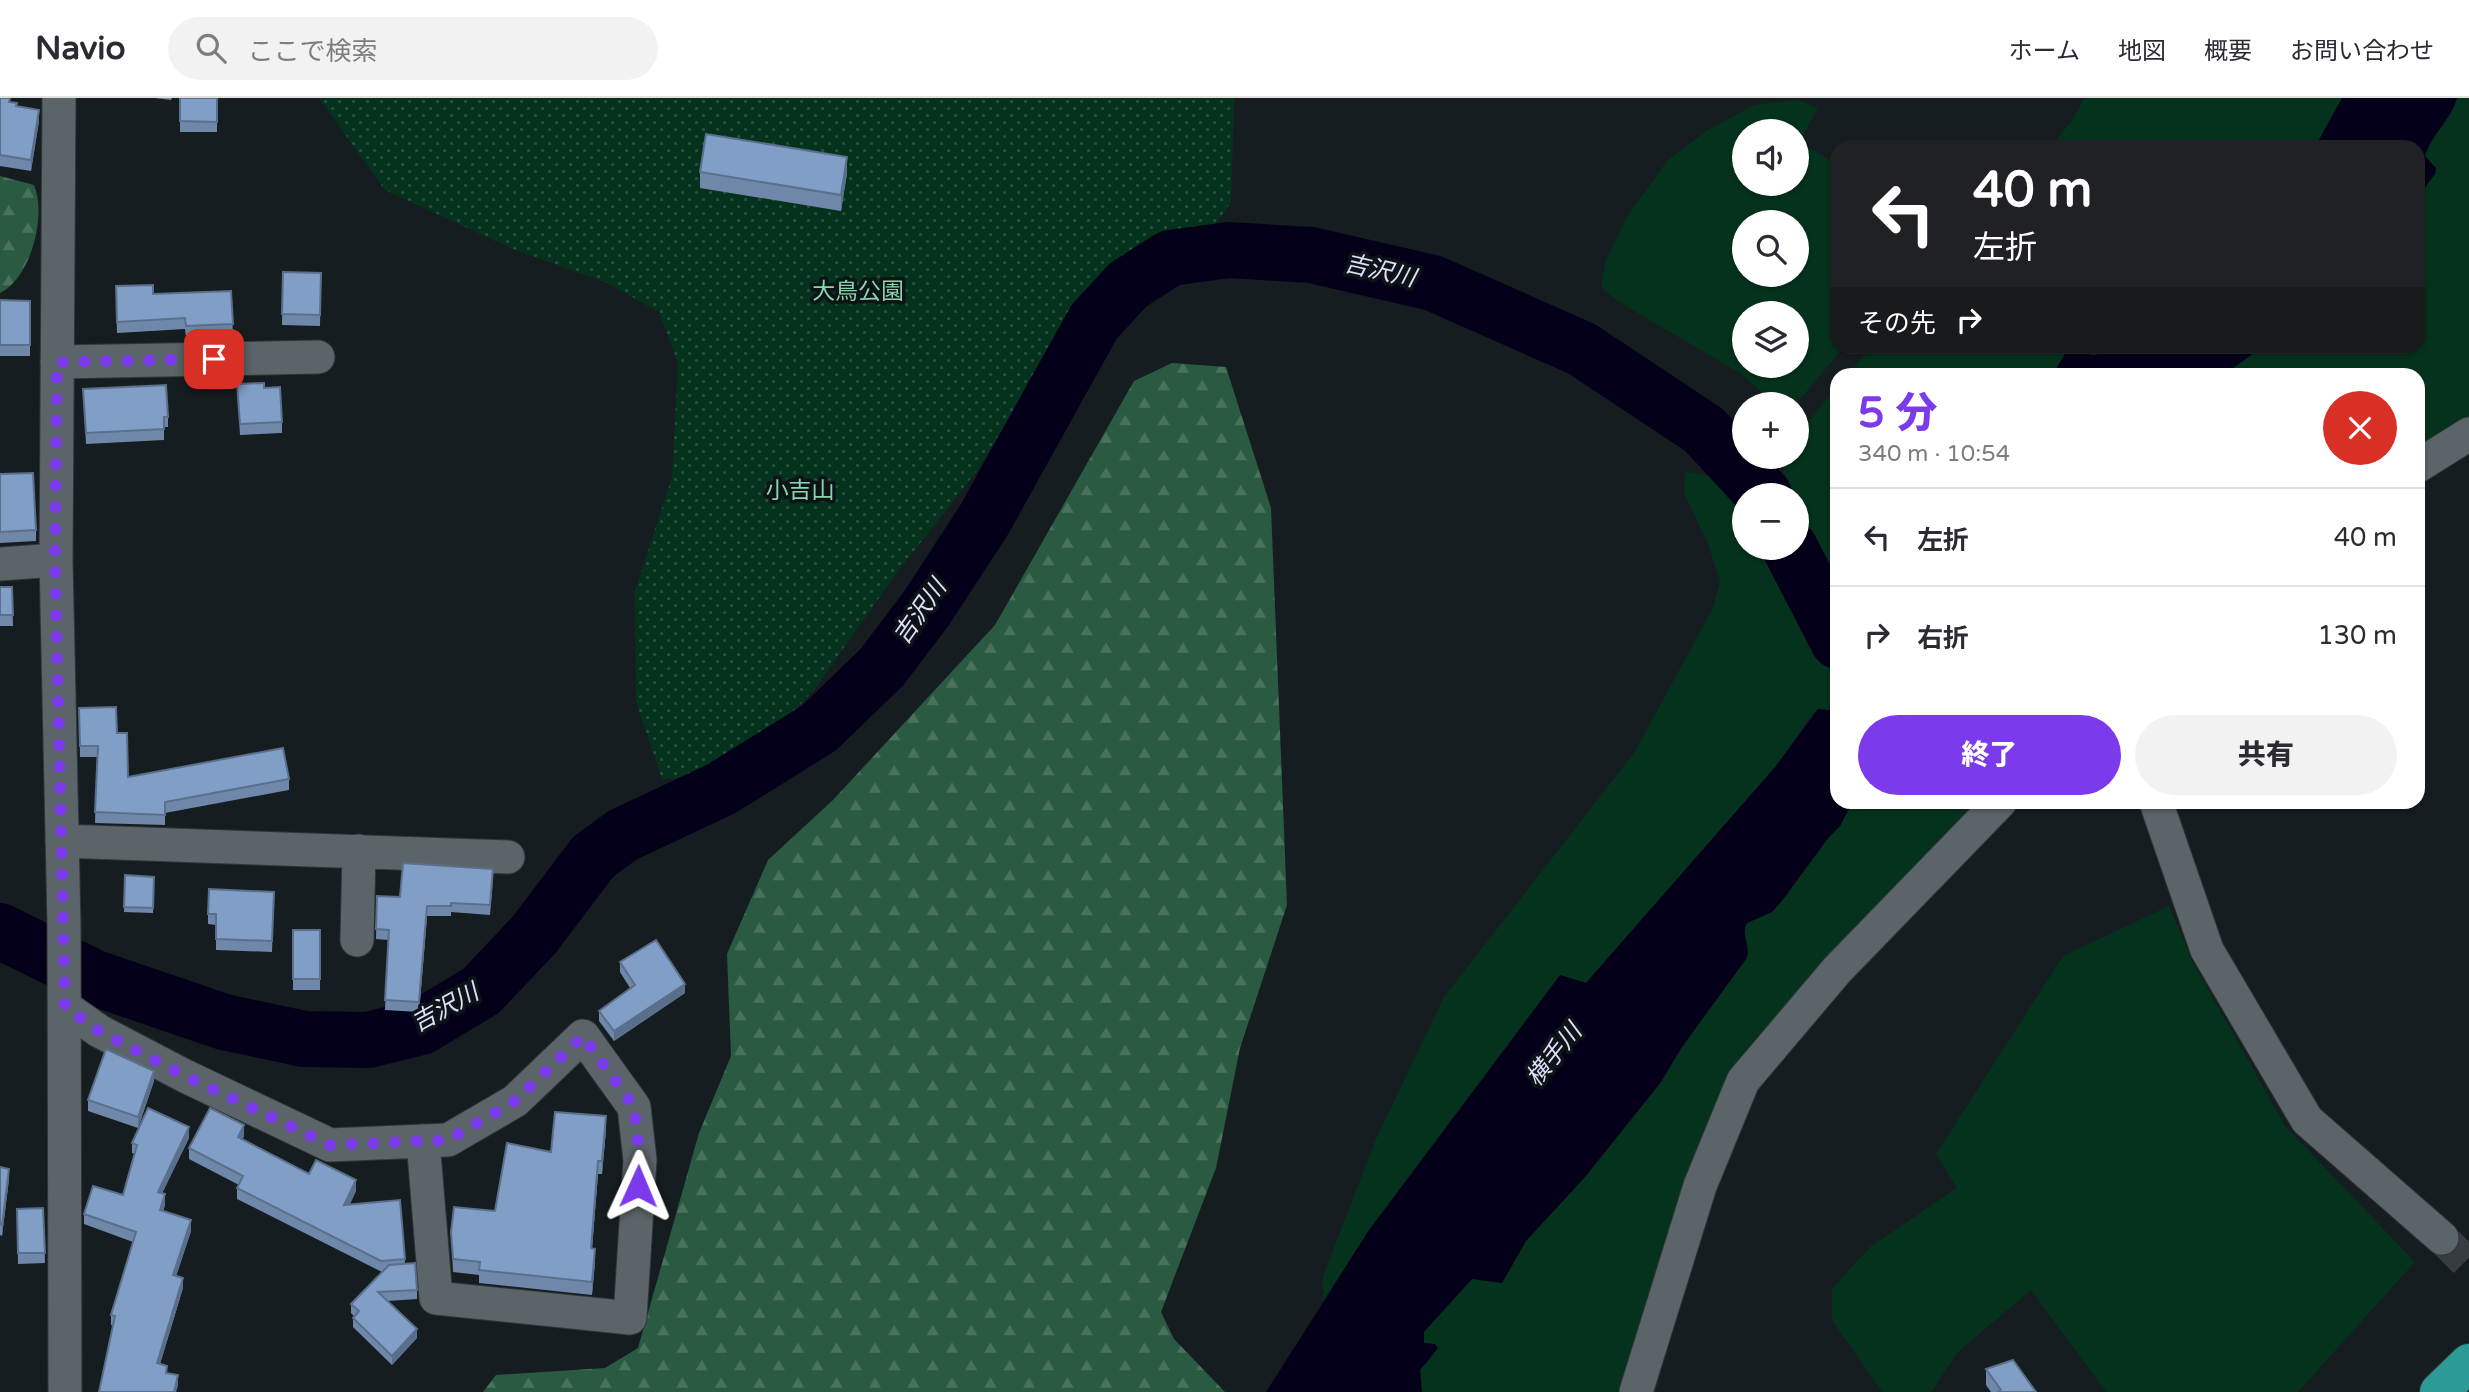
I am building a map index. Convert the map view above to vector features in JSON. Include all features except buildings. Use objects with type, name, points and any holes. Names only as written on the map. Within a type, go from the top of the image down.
[{"type":"highway","points":[[2439,1392],[2469,1363]]},
{"type":"street","points":[[59,98],[55,560],[65,1007],[65,1392]]},
{"type":"street","points":[[57,362],[318,357]]},
{"type":"street","points":[[2425,462],[2469,434]]},
{"type":"street","points":[[0,564],[55,560]]},
{"type":"street","points":[[1636,1392],[1700,1186],[1743,1081],[1837,970],[1993,809]]},
{"type":"street","points":[[2158,809],[2207,950],[2307,1120],[2442,1238]]},
{"type":"street","points":[[62,841],[508,857]]},
{"type":"street","points":[[356,940],[359,851]]},
{"type":"street","points":[[65,1007],[99,1031],[173,1070],[330,1145],[423,1141],[448,1140],[515,1101],[583,1036],[634,1107],[640,1160],[630,1318],[436,1298],[423,1141]]},
{"type":"green space","name":"大鳥公園","points":[[319,98],[1234,98],[1231,202],[1213,227],[1152,247],[1076,310],[976,472],[895,575],[814,690],[760,747],[708,776],[662,779],[636,702],[635,591],[672,477],[678,363],[659,312],[607,283],[513,249],[385,190]]},
{"type":"green space","points":[[2085,98],[2342,98],[2319,140],[2056,140],[2071,122]]},
{"type":"green space","points":[[2457,98],[2469,98],[2469,434],[2425,462],[2425,368],[2233,368],[2252,354],[2425,354],[2425,187],[2435,174],[2425,156]]},
{"type":"green space","points":[[1797,100],[1818,108],[1809,124],[1809,119],[1732,119],[1732,196],[1809,196],[1809,148],[1830,160],[1830,354],[1838,354],[1806,392],[1762,392],[1746,378],[1809,378],[1809,301],[1732,301],[1732,368],[1619,302],[1601,287],[1606,260],[1627,217],[1667,161],[1708,130],[1754,105]]},
{"type":"green space","points":[[0,176],[34,185],[39,212],[34,245],[28,260],[11,285],[0,293]]},
{"type":"green space","points":[[1866,354],[2065,354],[2057,368],[1853,368]]},
{"type":"green space","points":[[1172,363],[1226,367],[1271,508],[1287,905],[1240,1048],[1216,1168],[1161,1312],[1174,1339],[1225,1392],[483,1392],[496,1375],[605,1368],[638,1348],[699,1133],[731,1056],[727,954],[768,860],[833,800],[995,625],[1134,381]]},
{"type":"green space","points":[[1830,395],[1830,606],[1809,550],[1809,483],[1789,483],[1783,469],[1809,469],[1809,421]]},
{"type":"green space","points":[[1685,472],[1715,477],[1732,492],[1732,560],[1782,560],[1789,595],[1819,626],[1830,650],[1830,710],[1818,709],[1813,713],[1776,766],[1586,983],[1560,976],[1369,1230],[1323,1302],[1323,1276],[1376,1139],[1444,997],[1634,753],[1713,608],[1720,581],[1708,544],[1684,493]]},
{"type":"green space","points":[[1849,809],[1994,809],[1743,1081],[1636,1392],[1422,1392],[1420,1370],[1434,1355],[1424,1343],[1423,1332],[1472,1279],[1502,1283],[1526,1241],[1585,1177],[1661,1082],[1682,1047],[1746,959],[1748,953],[1744,928],[1747,923],[1772,912],[1840,826]]},
{"type":"green space","points":[[2169,906],[2191,959],[2285,1126],[2415,1262],[2298,1392],[2106,1392],[2031,1290],[1958,1352],[1931,1392],[1882,1392],[1832,1320],[1832,1289],[1870,1247],[1957,1188],[1936,1154],[2063,956]]},
{"type":"water","points":[[2342,98],[2457,98],[2425,156],[2425,140],[2319,140]]},
{"type":"water","points":[[2425,156],[2436,168],[2435,174],[2425,187]]},
{"type":"water","points":[[2065,354],[2252,354],[2233,368],[2057,368]]},
{"type":"water","name":"横手川","points":[[1818,709],[1830,710],[1830,809],[1849,809],[1840,826],[1772,912],[1747,923],[1746,959],[1682,1047],[1661,1082],[1585,1177],[1526,1241],[1502,1283],[1472,1279],[1424,1332],[1424,1343],[1435,1344],[1438,1348],[1420,1370],[1422,1392],[1266,1392],[1369,1230],[1560,975],[1586,983],[1776,766]]},
{"type":"waterway","name":"吉沢川","points":[[0,931],[95,978],[224,1022],[304,1039],[368,1040],[421,1027],[481,991],[534,935],[593,857],[623,835],[721,789],[819,728],[882,667],[926,609],[984,520],[1094,322],[1128,285],[1170,258],[1229,250],[1311,255],[1433,283],[1582,349],[1704,430],[1753,483]]},
{"type":"waterway","name":"吉沢川","points":[[1796,560],[1830,626]]},
{"type":"tunnel","points":[[2442,1238],[2469,1265]]},
{"type":"route","points":[[214,359],[57,362],[55,560],[65,1007],[99,1031],[185,1076],[330,1145],[448,1140],[515,1101],[583,1036],[634,1107],[640,1160],[638,1186]]},
{"type":"park label","name":"小吉山","points":[[800,491]]}]
